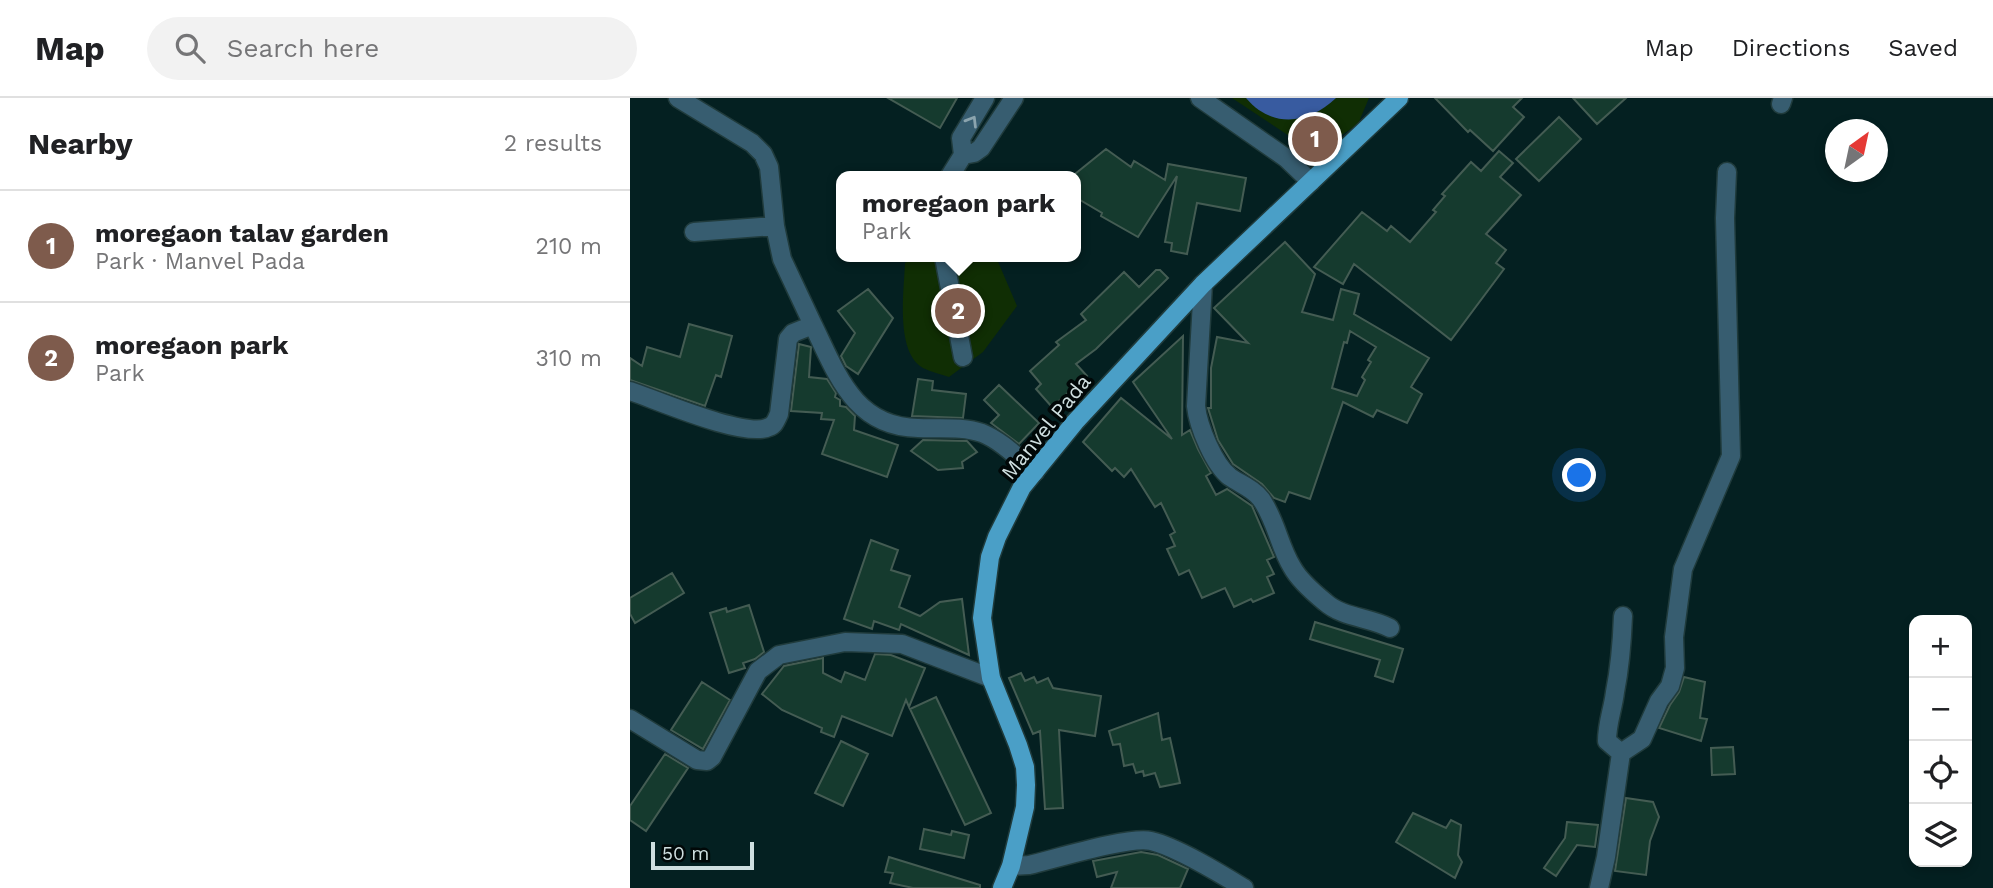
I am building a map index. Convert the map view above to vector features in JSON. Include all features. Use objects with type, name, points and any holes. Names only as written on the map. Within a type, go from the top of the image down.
[{"type":"main road","name":"Manvel Pada","points":[[1002,888],[1012,866],[1025,807],[1026,776],[1018,745],[991,678],[982,618],[990,556],[1022,487],[1075,422],[1203,284],[1399,98]]},
{"type":"street","points":[[678,98],[752,143],[769,167],[775,226],[782,258],[845,391],[862,408],[882,422],[902,428],[966,429],[982,433],[1035,472]]},
{"type":"street","points":[[953,171],[963,155],[961,138],[985,98]]},
{"type":"street","points":[[963,155],[974,153],[981,148],[1014,98]]},
{"type":"street","points":[[1200,98],[1286,158],[1311,181]]},
{"type":"street","points":[[1621,752],[1642,740],[1659,701],[1670,686],[1675,668],[1674,637],[1683,569],[1731,456],[1725,218],[1727,172]]},
{"type":"street","points":[[694,232],[775,226]]},
{"type":"street","points":[[945,262],[963,357]]},
{"type":"street","points":[[1203,284],[1197,419],[1219,466],[1229,477],[1260,497],[1279,532],[1293,570],[1327,604],[1338,611],[1379,622],[1390,628]]},
{"type":"street","points":[[630,391],[731,426],[768,429],[779,414],[788,339],[793,333],[813,325]]},
{"type":"street","points":[[1621,752],[1607,741],[1607,724],[1620,666],[1623,616]]},
{"type":"street","points":[[630,719],[697,760],[708,761],[758,671],[779,655],[845,642],[902,644],[991,678]]},
{"type":"street","points":[[1599,888],[1621,752]]},
{"type":"street","points":[[1012,866],[1029,865],[1138,840],[1152,841],[1244,888]]},
{"type":"green space","points":[[1232,98],[1369,98],[1358,124],[1315,153]]},
{"type":"green space","points":[[998,262],[1017,306],[983,352],[949,377],[923,368],[914,360],[908,349],[903,320],[905,263]]},
{"type":"water","points":[[1246,98],[1336,98],[1314,113],[1291,119],[1267,115]]},
{"type":"building","points":[[888,98],[957,98],[940,128]]},
{"type":"building","points":[[1435,98],[1522,98],[1513,107],[1524,117],[1493,151],[1470,130],[1468,132]]},
{"type":"building","points":[[1573,98],[1626,98],[1597,124]]},
{"type":"building","points":[[1559,117],[1581,139],[1539,181],[1516,159]]},
{"type":"building","points":[[1106,149],[1131,167],[1134,161],[1165,180],[1168,164],[1246,178],[1240,211],[1197,203],[1187,254],[1171,251],[1172,243],[1165,242],[1177,176],[1138,237],[1101,216],[1102,213],[1081,201],[1081,171],[1079,171]]},
{"type":"building","points":[[1499,151],[1513,163],[1500,177],[1521,195],[1486,234],[1506,250],[1496,263],[1504,269],[1451,340],[1354,264],[1343,284],[1314,267],[1362,212],[1387,231],[1391,226],[1410,242],[1436,212],[1433,210],[1445,196],[1442,194],[1471,162],[1481,171]]},
{"type":"building","points":[[1285,242],[1315,274],[1302,312],[1333,320],[1341,289],[1359,294],[1354,314],[1429,358],[1411,387],[1422,394],[1407,423],[1377,410],[1373,417],[1343,402],[1310,499],[1289,492],[1285,502],[1274,498],[1262,484],[1233,464],[1218,440],[1208,408],[1211,408],[1211,368],[1217,337],[1248,343],[1214,308]],"holes":[[[1350,331],[1376,347],[1368,360],[1371,362],[1362,377],[1365,380],[1357,396],[1332,388],[1344,342],[1347,343]]]},
{"type":"building","points":[[1156,270],[1160,270],[1168,278],[1096,349],[1076,364],[1087,376],[1052,407],[1036,389],[1041,384],[1030,371],[1059,345],[1056,342],[1086,320],[1081,314],[1124,272],[1139,287]]},
{"type":"building","points":[[868,289],[893,318],[858,374],[846,366],[841,356],[855,333],[838,311]]},
{"type":"building","points":[[689,324],[732,336],[721,377],[716,375],[705,406],[630,380],[630,358],[642,366],[647,347],[680,357]]},
{"type":"building","points":[[1183,336],[1182,435],[1190,430],[1211,473],[1206,476],[1216,495],[1227,489],[1252,506],[1274,557],[1267,560],[1274,574],[1267,577],[1274,593],[1234,607],[1225,588],[1202,598],[1189,570],[1179,575],[1167,549],[1175,546],[1170,535],[1175,532],[1161,503],[1155,507],[1131,469],[1124,477],[1115,468],[1112,471],[1083,442],[1121,398],[1172,439],[1133,382]]},
{"type":"building","points":[[799,344],[811,347],[809,377],[827,379],[836,393],[835,397],[840,400],[840,406],[846,407],[855,416],[854,430],[898,445],[887,477],[822,454],[834,420],[821,419],[822,413],[791,411]]},
{"type":"building","points":[[918,379],[933,381],[932,390],[966,394],[963,418],[912,416]]},
{"type":"building","points":[[999,385],[1039,423],[1019,444],[991,423],[999,415],[984,400]]},
{"type":"building","points":[[923,440],[967,441],[977,452],[962,462],[963,468],[938,470],[911,451]]},
{"type":"building","points":[[871,540],[898,550],[891,570],[910,576],[899,607],[920,616],[940,602],[962,599],[969,655],[901,624],[899,630],[874,621],[872,629],[844,619]]},
{"type":"building","points":[[672,573],[684,593],[635,623],[630,614],[630,598]]},
{"type":"building","points":[[749,605],[764,652],[743,663],[745,668],[729,673],[710,613],[726,608],[727,612]]},
{"type":"building","points":[[1315,622],[1403,649],[1393,682],[1375,676],[1380,660],[1310,639]]},
{"type":"building","points":[[875,654],[891,655],[925,668],[909,707],[906,700],[892,736],[842,716],[834,737],[821,732],[822,728],[782,710],[762,694],[784,666],[823,658],[823,673],[841,682],[845,672],[865,680]]},
{"type":"building","points":[[1021,673],[1025,681],[1034,677],[1037,683],[1048,678],[1053,688],[1101,696],[1095,736],[1059,730],[1063,808],[1045,809],[1040,731],[1033,734],[1009,678]]},
{"type":"building","points":[[1684,677],[1705,682],[1700,718],[1707,719],[1701,741],[1659,728],[1679,692]]},
{"type":"building","points":[[702,682],[730,700],[703,749],[671,730]]},
{"type":"building","points":[[936,697],[991,813],[965,825],[910,709]]},
{"type":"building","points":[[1158,713],[1162,740],[1170,738],[1180,783],[1160,787],[1155,773],[1144,776],[1143,771],[1136,773],[1133,764],[1124,766],[1120,744],[1113,745],[1109,731]]},
{"type":"building","points":[[841,741],[868,754],[843,806],[815,793]]},
{"type":"building","points":[[1733,747],[1735,774],[1712,775],[1711,748]]},
{"type":"building","points":[[665,754],[688,768],[646,831],[630,820],[630,806]]},
{"type":"building","points":[[1626,798],[1653,802],[1659,817],[1650,841],[1646,875],[1615,871]]},
{"type":"building","points":[[1413,813],[1446,828],[1451,820],[1461,825],[1458,855],[1462,862],[1455,878],[1396,842]]},
{"type":"building","points":[[1567,822],[1598,825],[1595,847],[1577,845],[1556,876],[1544,868],[1565,838]]},
{"type":"building","points":[[924,829],[951,835],[952,831],[969,835],[964,858],[920,849]]},
{"type":"building","points":[[1141,852],[1158,855],[1188,869],[1180,888],[1111,888],[1117,872],[1097,877],[1093,861]]},
{"type":"building","points":[[889,857],[980,885],[980,888],[913,888],[890,883],[893,873],[885,872]]},
{"type":"place","name":"moregaon talav garden","points":[[1315,139]]},
{"type":"place","name":"moregaon park","points":[[958,311]]}]
